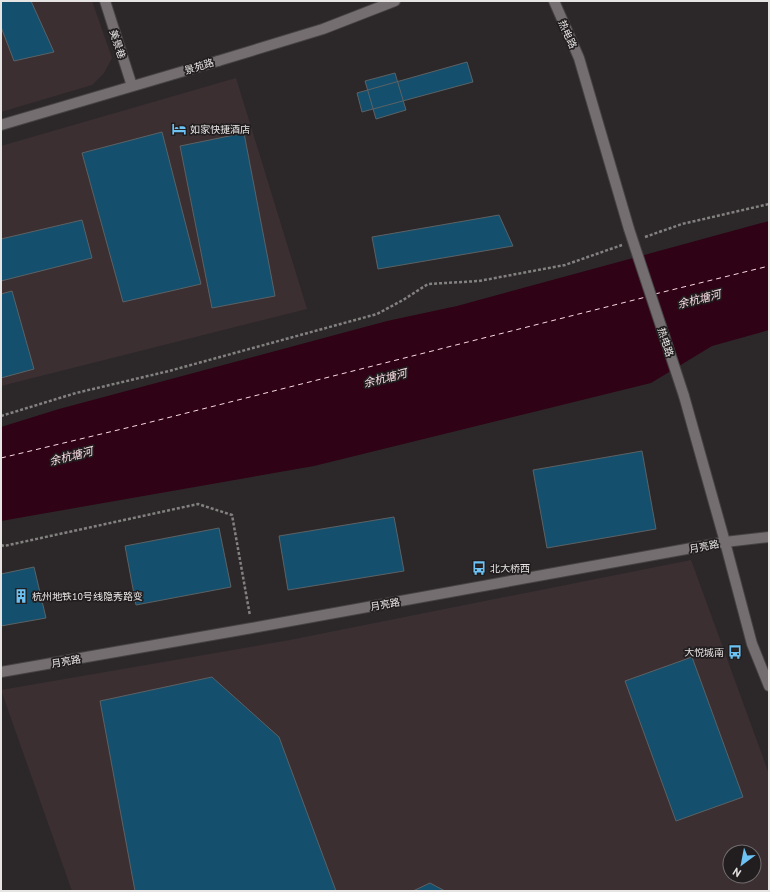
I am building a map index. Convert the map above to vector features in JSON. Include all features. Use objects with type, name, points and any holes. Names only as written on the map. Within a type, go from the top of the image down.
[{"type":"street","name":"美景巷","points":[[105,1],[132,86]]},
{"type":"street","name":"景苑路","points":[[1,125],[323,29],[395,1]]},
{"type":"street","name":"热电路","points":[[554,1],[579,58],[629,229],[684,396],[752,644],[769,686]]},
{"type":"street","name":"月亮路","points":[[1,672],[725,542],[769,537]]},
{"type":"path","points":[[638,239],[682,224],[769,204]]},
{"type":"path","points":[[1,416],[76,393],[169,371],[377,314],[428,284],[480,281],[564,265],[623,245]]},
{"type":"path","points":[[2,546],[198,504],[232,515],[252,628]]},
{"type":"shaded area","points":[[1,1],[92,1],[112,58],[104,73],[92,85],[1,112]]},
{"type":"shaded area","points":[[236,78],[307,309],[1,386],[1,146]]},
{"type":"shaded area","points":[[691,560],[769,774],[769,891],[72,891],[1,690],[290,640]]},
{"type":"water","name":"余杭塘河","points":[[769,221],[769,330],[712,346],[651,383],[314,466],[1,521],[1,427],[59,409],[387,321],[457,306]]},
{"type":"building","points":[[1,1],[31,1],[54,52],[14,61],[1,27]]},
{"type":"building","points":[[467,62],[473,82],[362,112],[357,93]]},
{"type":"building","points":[[395,73],[406,110],[376,119],[365,81]]},
{"type":"building","points":[[162,132],[201,284],[123,302],[82,153]]},
{"type":"building","points":[[244,133],[275,296],[212,308],[180,146]]},
{"type":"building","points":[[499,215],[513,246],[378,269],[372,237]]},
{"type":"building","points":[[82,220],[92,258],[1,281],[1,239]]},
{"type":"building","points":[[12,291],[34,369],[1,378],[1,294]]},
{"type":"building","points":[[642,451],[656,529],[547,548],[533,470]]},
{"type":"building","points":[[394,517],[404,571],[288,590],[279,536]]},
{"type":"building","points":[[219,528],[231,587],[136,605],[125,546]]},
{"type":"building","name":"杭州地铁10号线隐秀路变","points":[[34,567],[46,618],[1,626],[1,574]]},
{"type":"building","points":[[692,657],[743,797],[676,821],[625,681]]},
{"type":"building","points":[[212,677],[279,737],[336,891],[135,891],[100,701]]},
{"type":"building","points":[[430,883],[445,891],[413,891]]},
{"type":"ferry route","points":[[655,294],[769,266]]},
{"type":"ferry route","points":[[1,458],[143,424],[646,297]]},
{"type":"place","name":"如家快捷酒店","points":[[179,129]]},
{"type":"place","name":"北大桥西","points":[[479,568]]},
{"type":"place","name":"杭州地铁10号线隐秀路变","points":[[21,596]]},
{"type":"place","name":"大悦城南","points":[[735,652]]}]
